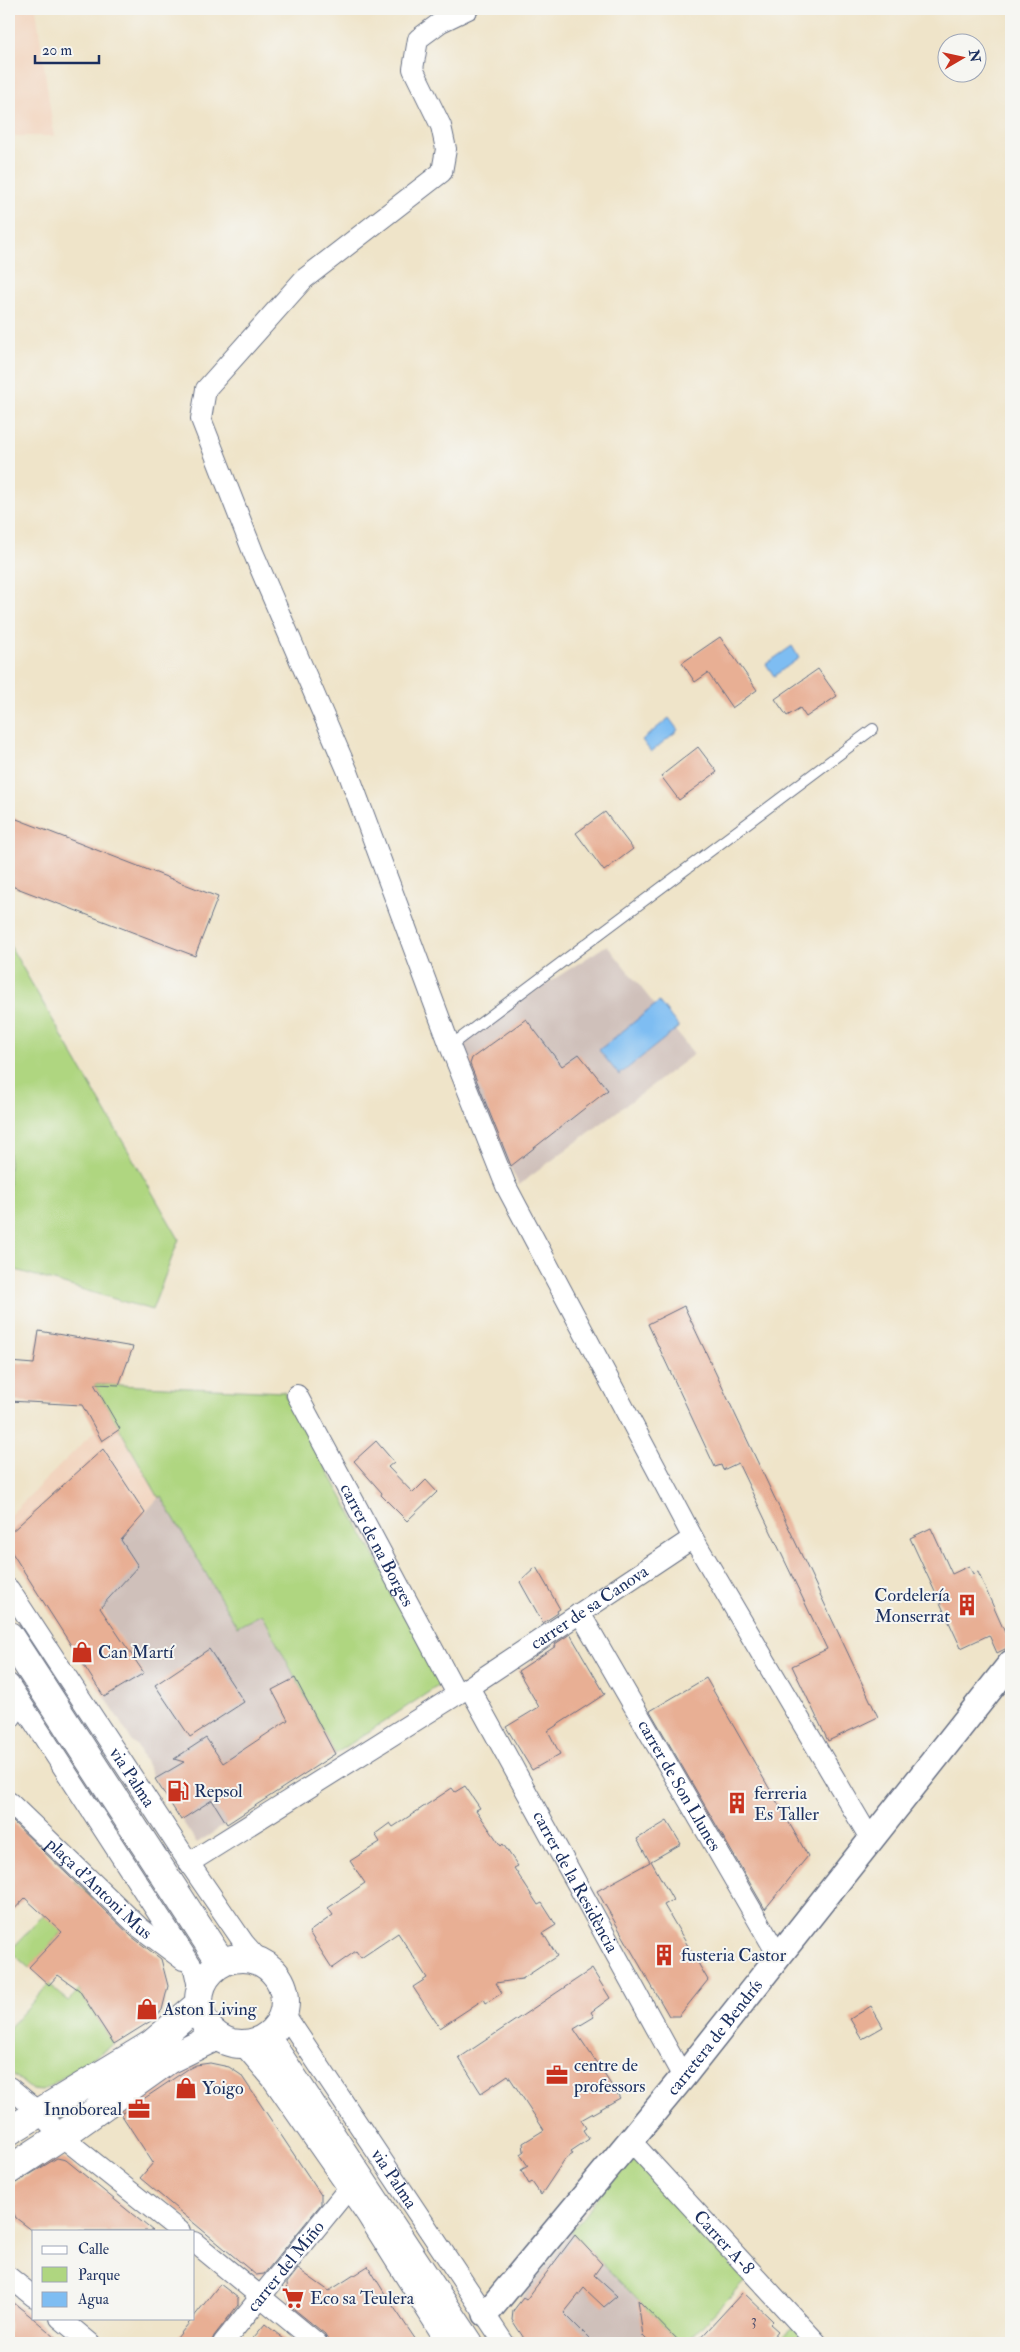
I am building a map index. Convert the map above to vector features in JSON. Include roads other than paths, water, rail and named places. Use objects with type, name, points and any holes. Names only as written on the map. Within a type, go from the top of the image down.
[{"type":"main road","name":"via Palma","points":[[9,1636],[221,1962]]},
{"type":"main road","points":[[9,2131],[152,2044],[211,1970],[221,1962],[242,1958],[260,1961],[276,1974],[282,1985],[285,1998],[284,2013],[278,2025],[254,2040],[231,2043],[217,2036],[207,2027],[197,1989]]},
{"type":"main road","points":[[9,2170],[61,2136],[168,2060],[217,2036]]},
{"type":"main road","points":[[254,2040],[440,2302],[454,2342]]},
{"type":"street","points":[[468,9],[441,22],[418,39],[414,62],[413,69],[441,126],[446,149],[442,172],[304,279],[206,389],[201,419],[253,552],[348,772],[450,1046],[506,1186],[693,1538],[871,1840]]},
{"type":"street","name":"carrer de na Borges","points":[[296,1395],[463,1691]]},
{"type":"street","name":"carrer de sa Canova","points":[[190,1863],[463,1691],[693,1538]]},
{"type":"street","name":"via Palma","points":[[9,1589],[190,1863],[244,1943],[260,1961]]},
{"type":"street","name":"carrer de Son Llunes","points":[[580,1613],[779,1957]]},
{"type":"street","name":"carretera de Bendrís","points":[[486,2314],[683,2077],[1011,1663]]},
{"type":"street","points":[[9,1684],[197,1989]]},
{"type":"street","name":"carrer de la Residència","points":[[463,1691],[683,2077]]},
{"type":"street","points":[[9,1720],[21,1703]]},
{"type":"street","name":"plaça d'Antoni Mus","points":[[9,1802],[139,1927],[197,1989]]},
{"type":"street","name":"via Palma","points":[[284,2013],[504,2343]]},
{"type":"street","points":[[254,2040],[272,2078],[454,2342]]},
{"type":"street","points":[[9,2087],[39,2112],[61,2136],[179,2230]]},
{"type":"street","name":"Carrer A-8","points":[[630,2140],[817,2343]]},
{"type":"street","name":"carrer del Miño","points":[[223,2343],[348,2189]]},
{"type":"street","points":[[195,2243],[262,2296],[316,2343]]},
{"type":"street","points":[[9,2277],[32,2295]]},
{"type":"street","points":[[62,2320],[90,2343]]},
{"type":"lane","points":[[450,1046],[873,729]]},
{"type":"water","points":[[792,646],[799,658],[774,676],[766,664]]},
{"type":"water","points":[[669,718],[678,730],[651,752],[642,740]]},
{"type":"water","points":[[659,1002],[679,1027],[619,1075],[599,1050]]},
{"type":"place","name":"Cordelería Monserrat","points":[[967,1605]]},
{"type":"place","name":"Can Martí","points":[[82,1652]]},
{"type":"place","name":"Repsol","points":[[178,1791]]},
{"type":"place","name":"ferreria Es Taller","points":[[737,1803]]},
{"type":"place","name":"fusteria Castor","points":[[664,1955]]},
{"type":"place","name":"Aston Living","points":[[147,2009]]},
{"type":"place","name":"centre de professors","points":[[557,2075]]},
{"type":"place","name":"Yoigo","points":[[186,2088]]},
{"type":"place","name":"Innoboreal","points":[[139,2109]]},
{"type":"place","name":"Eco sa Teulera","points":[[293,2298]]}]
